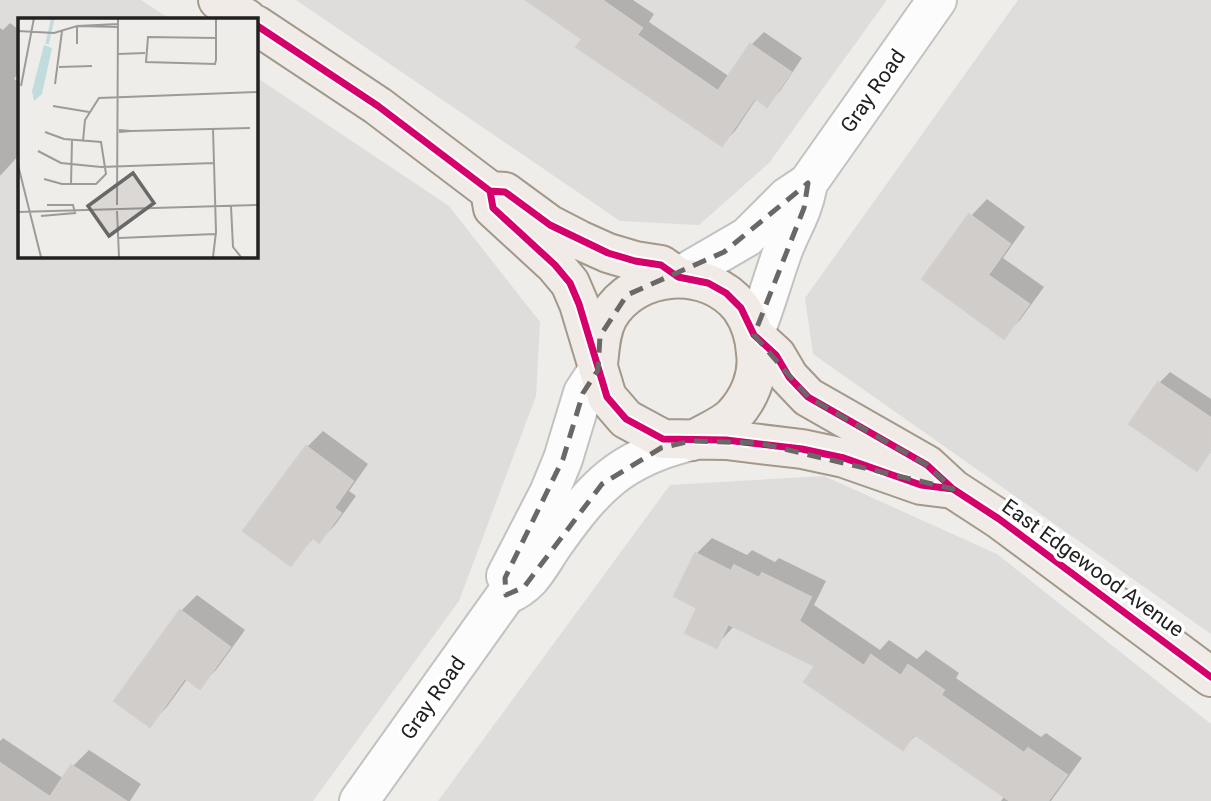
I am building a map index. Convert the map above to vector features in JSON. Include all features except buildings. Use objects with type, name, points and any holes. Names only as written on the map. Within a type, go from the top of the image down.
[{"type":"main road","points":[[218,0],[245,18]]},
{"type":"main road","points":[[257,26],[378,106],[490,191],[505,192],[550,225],[579,240],[608,253],[662,265],[678,277]]},
{"type":"main road","points":[[490,191],[493,208],[555,264],[570,283],[579,303],[598,370],[607,397],[626,419],[663,439],[691,441],[732,417],[750,394],[758,365],[754,335],[741,308],[726,293],[708,283],[678,277],[651,282],[626,295],[608,316],[600,336],[598,370]]},
{"type":"main road","name":"East Edgewood Avenue","points":[[754,335],[776,355],[789,377],[808,397],[927,465],[953,489],[999,519],[1211,677]]},
{"type":"main road","name":"East Edgewood Avenue","points":[[691,441],[726,440],[803,449],[844,458],[921,485],[953,489]]},
{"type":"street","name":"Gray Road","points":[[678,277],[747,237],[786,197],[808,183],[937,0]]},
{"type":"street","name":"Gray Road","points":[[754,335],[782,253],[804,208],[808,183]]},
{"type":"street","name":"Gray Road","points":[[506,595],[505,578],[549,494],[563,459],[583,393],[598,370]]},
{"type":"street","name":"Gray Road","points":[[359,801],[506,595],[524,587],[585,500],[624,467],[645,455],[691,441]]},
{"type":"highlighted area","points":[[808,183],[804,208],[754,335],[808,397],[927,465],[953,489],[759,443],[691,441],[661,448],[602,484],[524,587],[506,595],[505,578],[563,459],[583,393],[598,370],[600,336],[627,295],[724,252]]},
{"type":"shaded area","points":[[0,0],[141,0],[168,18],[18,18],[18,257],[257,257],[257,78],[449,206],[540,322],[536,396],[459,601],[313,801],[0,801]]},
{"type":"shaded area","points":[[296,0],[887,0],[769,163],[699,225],[620,221]]},
{"type":"shaded area","points":[[1018,0],[1211,0],[1211,634],[813,354],[805,298]]},
{"type":"shaded area","points":[[824,476],[997,554],[1211,724],[1211,801],[438,801],[670,485]]},
{"type":"cycle path","points":[[257,26],[378,106],[490,191],[505,192],[550,225],[608,253],[661,265],[678,277],[708,283],[726,293],[741,308],[754,335],[776,355],[789,377],[808,397],[927,465],[953,489],[999,519],[1211,677]]},
{"type":"cycle path","points":[[490,191],[493,208],[555,265],[570,283],[607,397],[626,419],[663,439],[726,440],[802,449],[844,458],[921,485],[953,489]]}]
